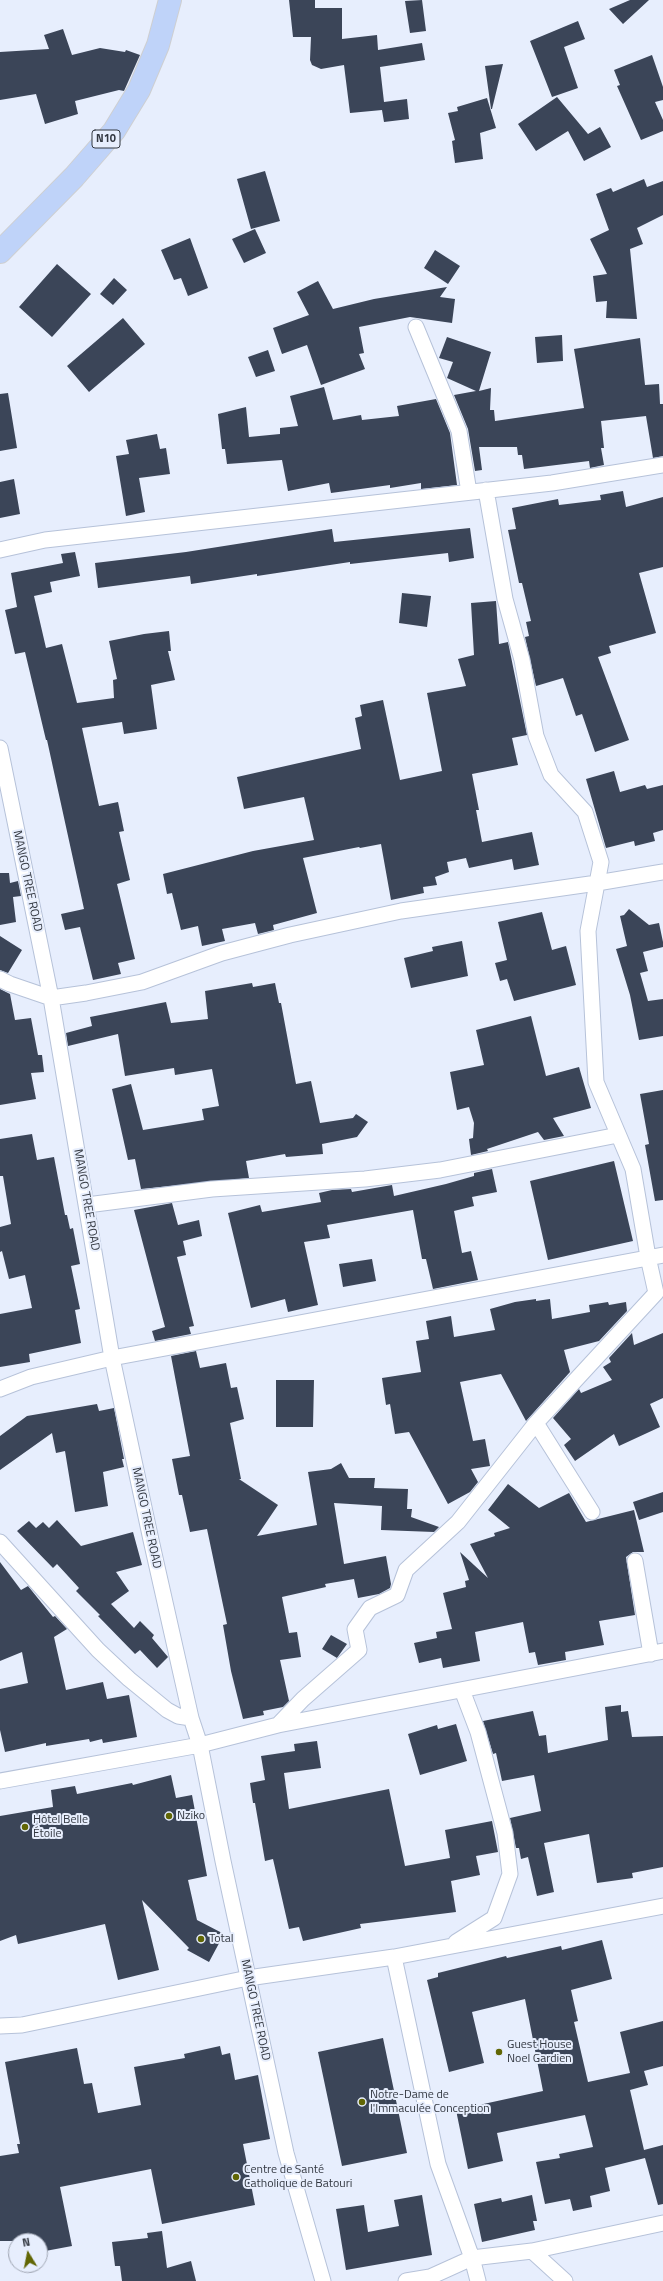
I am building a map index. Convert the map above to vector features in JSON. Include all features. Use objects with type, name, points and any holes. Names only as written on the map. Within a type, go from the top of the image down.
[{"type":"highway","name":"N10","points":[[0,252],[74,177],[114,131],[139,90],[158,44],[170,0]]},
{"type":"street","points":[[416,327],[459,431],[469,492]]},
{"type":"street","points":[[0,550],[45,540],[552,483],[663,465]]},
{"type":"street","points":[[278,1724],[303,1699],[359,1650],[355,1629],[370,1608],[397,1595],[406,1570],[458,1522],[536,1423],[660,1299],[648,1257],[633,1169],[596,1082],[588,931],[601,862],[585,812],[551,775],[536,736],[522,660],[505,599],[486,490]]},
{"type":"street","name":"MANGO TREE ROAD","points":[[0,748],[51,998],[88,1205],[112,1358],[191,1718],[200,1745],[286,2153],[323,2281]]},
{"type":"street","points":[[3,983],[51,998],[86,993],[142,982],[222,953],[290,935],[401,911],[663,872]]},
{"type":"street","points":[[88,1205],[212,1189],[365,1179],[440,1170],[618,1135]]},
{"type":"street","points":[[0,1389],[31,1377],[112,1358],[663,1255]]},
{"type":"street","points":[[536,1423],[592,1512]]},
{"type":"street","points":[[0,1542],[98,1650],[129,1679],[167,1710],[178,1716],[191,1718]]},
{"type":"street","points":[[0,1781],[200,1745],[278,1724],[657,1653],[635,1561]]},
{"type":"street","points":[[450,1946],[494,1918],[510,1874],[505,1833],[478,1732],[462,1690]]},
{"type":"street","points":[[0,2026],[22,2025],[248,1978],[394,1957],[663,1906]]},
{"type":"street","points":[[394,1957],[438,2164],[472,2258],[478,2281]]},
{"type":"street","points":[[406,2281],[430,2277],[472,2258],[532,2251],[663,2223]]},
{"type":"street","points":[[532,2251],[565,2281]]},
{"type":"building","points":[[289,0],[315,0],[315,8],[342,8],[342,39],[377,35],[378,50],[422,43],[425,60],[380,67],[384,102],[407,99],[409,119],[384,122],[382,110],[350,113],[344,65],[321,69],[312,65],[310,60],[311,37],[293,37]]},
{"type":"building","points":[[422,0],[426,31],[410,33],[405,1]]},
{"type":"building","points":[[630,0],[649,0],[623,24],[609,9]]},
{"type":"building","points":[[578,21],[585,39],[564,47],[578,88],[552,97],[530,41]]},
{"type":"building","points":[[63,29],[72,55],[100,48],[125,52],[126,50],[140,55],[124,91],[119,90],[75,101],[78,114],[45,124],[36,94],[0,100],[0,52],[49,49],[44,35]]},
{"type":"building","points":[[652,55],[663,87],[663,100],[655,102],[663,120],[663,131],[641,140],[617,86],[620,85],[614,70]]},
{"type":"building","points":[[503,64],[492,109],[491,109],[485,66]]},
{"type":"building","points":[[557,97],[588,134],[600,127],[611,147],[584,161],[568,131],[536,151],[518,124]]},
{"type":"building","points":[[487,98],[496,128],[480,133],[483,159],[455,163],[452,141],[455,140],[448,113],[458,111],[457,107]]},
{"type":"building","points":[[265,171],[280,221],[251,229],[237,179]]},
{"type":"building","points":[[644,179],[647,187],[663,181],[663,215],[637,228],[643,244],[630,249],[637,319],[606,318],[607,301],[596,302],[593,276],[607,274],[590,239],[609,230],[596,194],[611,188],[613,192]]},
{"type":"building","points":[[255,229],[266,253],[244,263],[232,239]]},
{"type":"building","points":[[190,238],[208,288],[188,296],[181,278],[174,280],[161,250]]},
{"type":"building","points":[[435,250],[460,266],[448,284],[424,268]]},
{"type":"building","points":[[57,264],[91,294],[52,337],[19,307]]},
{"type":"building","points":[[114,278],[127,290],[113,305],[100,294]]},
{"type":"building","points":[[318,281],[333,309],[374,299],[447,287],[440,297],[455,299],[452,323],[410,317],[359,327],[364,353],[359,354],[365,369],[321,385],[307,345],[282,354],[273,328],[309,315],[297,292]]},
{"type":"building","points":[[123,318],[145,344],[89,392],[67,366]]},
{"type":"building","points":[[562,335],[563,361],[537,363],[535,337]]},
{"type":"building","points":[[447,337],[491,352],[479,391],[491,388],[490,410],[494,410],[495,421],[584,408],[574,349],[640,338],[645,385],[659,384],[660,404],[663,404],[663,456],[653,458],[646,416],[601,421],[604,448],[601,448],[604,465],[590,468],[589,461],[524,469],[522,455],[518,455],[517,447],[479,447],[482,470],[475,471],[468,429],[454,395],[476,391],[447,378],[453,362],[439,358]]},
{"type":"building","points":[[268,350],[275,371],[256,377],[248,357]]},
{"type":"building","points":[[324,387],[333,420],[361,415],[362,420],[399,416],[397,406],[436,399],[450,433],[457,485],[421,489],[421,483],[390,488],[390,485],[331,493],[329,483],[288,491],[282,460],[227,464],[225,449],[222,449],[218,414],[246,407],[249,437],[280,434],[280,428],[298,426],[290,396]]},
{"type":"building","points":[[8,393],[17,448],[0,451],[0,394]]},
{"type":"building","points":[[157,434],[160,449],[166,448],[170,474],[139,478],[145,512],[126,516],[116,456],[129,454],[126,440]]},
{"type":"building","points":[[14,479],[20,514],[0,518],[0,482]]},
{"type":"building","points":[[623,491],[626,507],[663,497],[663,567],[639,573],[656,633],[609,646],[611,653],[598,657],[629,740],[595,752],[582,714],[576,716],[563,678],[536,686],[525,637],[529,636],[526,622],[531,621],[522,583],[519,583],[508,530],[516,529],[512,508],[558,499],[559,505],[601,500],[600,495]]},
{"type":"building","points":[[470,528],[474,558],[449,562],[448,553],[350,564],[350,562],[191,584],[190,576],[98,588],[95,563],[186,552],[332,529],[334,542]]},
{"type":"building","points":[[75,552],[80,576],[50,582],[52,592],[34,596],[46,648],[62,644],[77,703],[114,698],[113,680],[117,679],[109,641],[169,631],[171,651],[168,651],[175,680],[151,685],[157,729],[124,734],[122,722],[82,728],[99,806],[118,802],[124,831],[119,832],[130,880],[117,884],[135,959],[118,963],[121,974],[93,980],[80,927],[65,930],[61,914],[84,909],[47,740],[25,652],[15,654],[5,610],[17,607],[11,573],[63,563],[61,554]]},
{"type":"building","points":[[402,593],[431,596],[427,627],[399,623]]},
{"type":"building","points":[[496,601],[499,644],[508,642],[527,735],[512,738],[518,765],[472,774],[479,810],[476,810],[482,842],[532,832],[539,865],[514,870],[512,859],[469,868],[466,858],[447,862],[449,872],[435,877],[437,885],[423,887],[424,893],[391,900],[381,844],[359,847],[303,858],[317,913],[273,925],[274,930],[258,934],[255,923],[222,929],[225,941],[202,946],[198,926],[181,930],[172,893],[167,894],[163,874],[253,851],[314,840],[304,797],[244,809],[237,777],[361,749],[355,718],[362,716],[360,705],[383,700],[400,780],[442,771],[427,693],[466,686],[458,659],[474,655],[471,603]]},
{"type":"building","points":[[614,771],[620,792],[645,785],[647,789],[663,785],[663,830],[653,833],[655,841],[635,846],[634,841],[606,848],[586,779]]},
{"type":"building","points":[[0,873],[9,873],[10,883],[18,881],[21,896],[13,897],[16,922],[0,925]]},
{"type":"building","points":[[629,909],[649,925],[659,923],[663,947],[643,952],[648,971],[640,973],[648,1001],[663,999],[663,1036],[639,1040],[630,995],[616,949],[627,946],[620,916],[624,915]]},
{"type":"building","points":[[542,912],[552,950],[566,946],[576,985],[514,1001],[507,979],[500,981],[495,963],[507,960],[498,922]]},
{"type":"building","points":[[0,936],[22,950],[8,973],[0,970]]},
{"type":"building","points":[[462,941],[468,976],[411,988],[404,958],[433,951],[432,947]]},
{"type":"building","points":[[252,983],[253,987],[275,983],[279,1003],[281,1003],[296,1084],[311,1081],[320,1123],[353,1118],[356,1114],[368,1122],[357,1137],[322,1144],[323,1154],[286,1157],[285,1154],[246,1161],[249,1178],[141,1189],[135,1159],[128,1160],[112,1089],[131,1084],[143,1130],[204,1120],[202,1109],[219,1106],[212,1069],[175,1075],[174,1068],[125,1076],[118,1034],[68,1046],[66,1033],[92,1026],[90,1017],[166,1002],[171,1023],[208,1019],[205,991]]},
{"type":"building","points":[[0,989],[10,994],[15,1020],[31,1018],[38,1055],[42,1055],[44,1072],[31,1073],[36,1099],[0,1105]]},
{"type":"building","points":[[531,1016],[546,1076],[579,1067],[591,1108],[553,1118],[564,1136],[544,1140],[538,1132],[487,1149],[488,1151],[471,1155],[469,1139],[473,1138],[474,1123],[469,1107],[457,1110],[450,1072],[484,1065],[476,1030]]},
{"type":"building","points":[[663,1090],[663,1200],[655,1201],[645,1145],[649,1144],[640,1094]]},
{"type":"building","points":[[32,1134],[37,1160],[54,1157],[65,1215],[67,1215],[70,1229],[73,1228],[80,1264],[71,1266],[80,1309],[75,1310],[81,1343],[29,1354],[30,1362],[0,1367],[0,1314],[32,1308],[25,1275],[9,1279],[2,1251],[0,1252],[0,1227],[11,1224],[3,1176],[0,1176],[0,1139]]},
{"type":"building","points":[[614,1161],[633,1241],[548,1260],[530,1181]]},
{"type":"building","points":[[492,1169],[497,1192],[472,1197],[474,1206],[454,1211],[462,1253],[471,1251],[478,1280],[433,1289],[426,1259],[422,1259],[413,1210],[327,1225],[330,1238],[304,1242],[318,1305],[288,1312],[285,1299],[251,1308],[228,1213],[260,1205],[262,1212],[321,1202],[319,1193],[332,1190],[351,1189],[352,1192],[392,1185],[394,1196],[446,1184],[474,1176],[474,1173]]},
{"type":"building","points":[[172,1203],[178,1225],[199,1220],[202,1236],[183,1241],[186,1255],[177,1257],[194,1326],[189,1327],[191,1334],[155,1341],[152,1331],[165,1327],[134,1210]]},
{"type":"building","points":[[372,1259],[376,1281],[343,1287],[339,1264]]},
{"type":"building","points":[[536,1299],[536,1301],[550,1299],[552,1319],[590,1312],[589,1305],[608,1302],[609,1305],[626,1302],[627,1311],[599,1341],[564,1350],[570,1372],[526,1421],[501,1374],[460,1382],[473,1441],[485,1439],[490,1466],[471,1469],[478,1482],[470,1492],[448,1504],[409,1432],[395,1434],[390,1404],[386,1405],[382,1378],[421,1372],[416,1341],[429,1339],[426,1321],[451,1316],[454,1337],[495,1330],[490,1309],[515,1302]]},
{"type":"building","points":[[632,1333],[634,1345],[663,1333],[663,1398],[650,1404],[660,1427],[619,1446],[614,1434],[575,1461],[564,1445],[571,1439],[553,1418],[579,1389],[581,1393],[612,1380],[603,1367],[611,1362],[609,1358]]},
{"type":"building","points":[[196,1351],[200,1368],[226,1363],[231,1388],[237,1387],[244,1419],[230,1423],[241,1479],[239,1479],[278,1505],[257,1536],[317,1525],[308,1472],[331,1469],[341,1463],[349,1478],[375,1478],[374,1488],[408,1489],[407,1509],[412,1509],[411,1517],[439,1527],[434,1532],[381,1530],[382,1506],[334,1503],[344,1564],[386,1556],[391,1584],[390,1588],[379,1594],[358,1598],[354,1579],[325,1584],[326,1587],[282,1597],[289,1633],[297,1632],[301,1657],[280,1660],[289,1701],[283,1707],[263,1711],[264,1715],[243,1719],[231,1671],[223,1625],[227,1624],[207,1529],[190,1532],[182,1495],[179,1495],[172,1459],[190,1456],[171,1356]]},
{"type":"building","points":[[276,1380],[314,1380],[313,1427],[276,1427]]},
{"type":"building","points":[[97,1404],[99,1411],[114,1408],[124,1459],[122,1459],[124,1467],[103,1472],[108,1506],[75,1512],[65,1451],[56,1453],[52,1433],[0,1470],[0,1436],[27,1416]]},
{"type":"building","points":[[508,1484],[539,1508],[569,1493],[586,1522],[634,1510],[644,1552],[633,1552],[626,1557],[635,1615],[599,1621],[604,1645],[565,1652],[566,1660],[538,1665],[535,1652],[529,1653],[523,1622],[475,1632],[480,1661],[443,1668],[441,1658],[419,1663],[414,1643],[437,1638],[436,1632],[452,1629],[443,1593],[466,1587],[465,1581],[469,1580],[460,1552],[488,1578],[470,1544],[495,1536],[494,1533],[510,1528],[488,1510]]},
{"type":"building","points":[[663,1492],[663,1512],[639,1520],[633,1502]]},
{"type":"building","points":[[57,1520],[81,1546],[133,1532],[142,1565],[116,1572],[129,1591],[111,1604],[134,1628],[140,1621],[154,1635],[152,1638],[168,1657],[157,1668],[140,1650],[135,1654],[76,1591],[79,1588],[57,1564],[53,1568],[17,1531],[29,1521],[36,1528],[43,1522],[49,1528]]},
{"type":"building","points":[[0,1562],[21,1590],[28,1586],[53,1617],[55,1616],[67,1629],[54,1637],[66,1690],[103,1682],[107,1699],[129,1695],[137,1737],[103,1743],[102,1739],[90,1742],[89,1739],[46,1746],[46,1743],[5,1752],[0,1730],[0,1689],[28,1683],[22,1652],[0,1661]]},
{"type":"building","points":[[331,1635],[347,1644],[337,1658],[322,1649]]},
{"type":"building","points":[[621,1705],[621,1712],[628,1711],[632,1737],[663,1736],[663,1867],[632,1873],[633,1878],[597,1883],[589,1834],[544,1843],[554,1892],[537,1896],[528,1857],[521,1859],[519,1848],[516,1848],[510,1818],[541,1811],[534,1775],[502,1781],[496,1753],[493,1754],[483,1721],[533,1711],[539,1736],[546,1735],[548,1753],[608,1740],[605,1707]]},
{"type":"building","points":[[456,1724],[467,1761],[420,1775],[408,1734],[437,1725],[438,1729]]},
{"type":"building","points":[[317,1741],[321,1768],[284,1773],[289,1809],[389,1789],[405,1866],[450,1858],[445,1830],[492,1821],[498,1852],[476,1856],[480,1875],[451,1881],[456,1912],[360,1924],[361,1928],[303,1941],[299,1927],[289,1929],[273,1859],[265,1861],[250,1783],[265,1780],[261,1756],[295,1751],[294,1744]]},
{"type":"building","points":[[171,1775],[176,1798],[192,1795],[207,1876],[188,1880],[197,1920],[224,1934],[209,1962],[187,1950],[189,1948],[142,1900],[159,1970],[118,1980],[105,1924],[18,1944],[16,1935],[0,1941],[0,1816],[53,1807],[51,1790],[75,1786],[77,1794],[132,1783],[133,1785]]},
{"type":"building","points":[[602,1940],[612,1979],[571,1990],[578,2021],[574,2022],[588,2082],[630,2073],[620,2032],[663,2021],[663,2066],[644,2071],[648,2085],[630,2090],[644,2150],[663,2145],[663,2204],[658,2205],[645,2158],[605,2168],[610,2191],[590,2196],[592,2207],[573,2211],[570,2199],[545,2204],[536,2162],[560,2158],[559,2154],[593,2147],[585,2115],[497,2133],[503,2161],[468,2169],[456,2110],[543,2091],[525,1999],[472,2012],[484,2063],[449,2072],[427,1980],[438,1977],[438,1973],[506,1956],[507,1958],[561,1946],[562,1950]]},
{"type":"building","name":"Notre-Dame de l'Immaculée Conception","points":[[383,2038],[407,2153],[342,2166],[318,2052]]},
{"type":"building","points":[[220,2046],[222,2055],[230,2053],[235,2080],[258,2075],[270,2139],[243,2144],[255,2205],[162,2224],[151,2169],[60,2187],[72,2246],[48,2250],[48,2233],[8,2233],[8,2241],[0,2241],[0,2156],[19,2153],[17,2144],[20,2144],[5,2062],[77,2048],[84,2084],[92,2083],[98,2113],[141,2105],[134,2067],[185,2058],[184,2054]]},
{"type":"building","points":[[422,2195],[432,2255],[346,2270],[336,2209],[364,2205],[368,2232],[399,2226],[394,2200]]},
{"type":"building","points":[[532,2195],[537,2221],[533,2221],[535,2230],[482,2242],[474,2204],[501,2198],[502,2202]]},
{"type":"building","points":[[162,2231],[167,2268],[191,2261],[196,2281],[122,2281],[120,2266],[115,2266],[112,2242],[148,2238],[147,2233]]},
{"type":"place","name":"Nziko","points":[[169,1816]]},
{"type":"place","name":"Hôtel Belle Étoile","points":[[25,1827]]},
{"type":"place","name":"Total","points":[[201,1939]]},
{"type":"place","name":"Guest House Noel Gardien","points":[[499,2052]]},
{"type":"place","name":"Notre-Dame de l'Immaculée Conception","points":[[362,2102]]},
{"type":"place","name":"Centre de Santé Catholique de Batouri","points":[[236,2177]]}]
